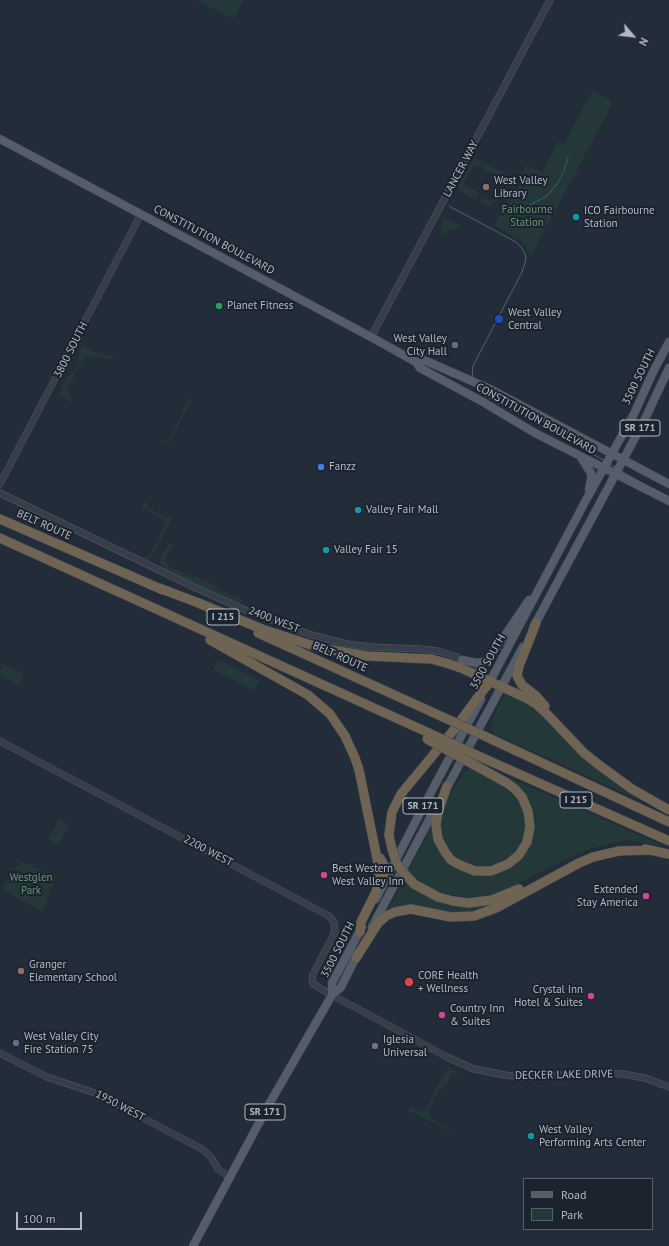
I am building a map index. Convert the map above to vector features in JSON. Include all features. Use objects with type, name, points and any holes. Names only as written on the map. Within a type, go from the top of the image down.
[{"type":"highway","name":"BELT ROUTE","points":[[0,518],[159,588],[669,822]]},
{"type":"highway","name":"I 215","points":[[0,538],[387,714],[428,736],[483,758],[669,842]]},
{"type":"highway","points":[[159,588],[262,629],[314,646],[343,653],[367,656],[424,658],[461,668],[531,701],[552,718]]},
{"type":"highway","points":[[160,611],[295,687],[314,700],[330,714],[345,736],[355,758],[379,868],[378,886],[361,922],[360,932]]},
{"type":"highway","points":[[536,623],[519,666],[517,676],[522,686],[539,700],[552,718],[584,753],[636,791],[669,810]]},
{"type":"highway","points":[[490,682],[453,732],[401,794],[392,812],[389,835],[392,849],[397,864],[414,884],[431,895],[443,899],[461,902],[480,902],[498,898],[512,892],[577,859],[596,852],[622,848],[650,850],[669,854]]},
{"type":"highway","points":[[428,736],[507,783],[522,797],[528,811],[530,827],[527,842],[519,855],[500,869],[491,871],[475,871],[451,860],[438,838],[436,825],[438,812],[447,786]]},
{"type":"highway","points":[[375,848],[386,869],[387,878]]},
{"type":"highway","points":[[356,958],[378,923],[386,916],[395,912],[412,910],[451,917],[474,916],[496,908],[579,862],[619,851],[650,850]]},
{"type":"main road","name":"CONSTITUTION BOULEVARD","points":[[0,139],[371,337],[416,362],[420,368],[483,402],[535,433],[669,501]]},
{"type":"main road","name":"3500 SOUTH","points":[[332,995],[332,983],[360,932],[435,783],[521,625],[586,500],[634,414],[652,374],[669,342]]},
{"type":"main road","name":"CONSTITUTION BOULEVARD","points":[[416,362],[424,360],[490,389],[669,484]]},
{"type":"main road","name":"3500 SOUTH","points":[[193,1246],[229,1176],[268,1106],[332,995],[341,987],[447,786],[502,687],[645,419],[669,368]]},
{"type":"main road","points":[[579,455],[591,473],[590,488],[586,500]]},
{"type":"main road","points":[[462,660],[480,663],[489,659],[521,610],[538,591]]},
{"type":"street","name":"LANCER WAY","points":[[371,337],[550,0]]},
{"type":"street","name":"3800 SOUTH","points":[[0,484],[142,214]]},
{"type":"street","name":"2400 WEST","points":[[0,493],[200,590],[292,628],[347,644],[430,650],[447,653],[483,673],[490,682]]},
{"type":"street","name":"2200 WEST","points":[[0,741],[329,916],[334,922],[334,934],[312,978],[315,985],[332,995]]},
{"type":"street","name":"DECKER LAKE DRIVE","points":[[332,995],[449,1058],[466,1066],[483,1071],[522,1076],[606,1073],[623,1074],[645,1078],[669,1087]]},
{"type":"street","name":"1950 WEST","points":[[0,1053],[47,1077],[95,1092],[202,1150],[211,1157],[218,1169],[229,1176]]},
{"type":"green space","points":[[197,0],[244,0],[234,19]]},
{"type":"green space","name":"Fairbourne Station","points":[[592,91],[610,100],[612,105],[530,257],[526,247],[520,240],[494,225],[510,196],[514,197],[522,180],[519,178],[526,165],[542,173],[558,141],[564,144]]},
{"type":"green space","points":[[474,157],[482,162],[479,168],[474,165],[464,184],[479,192],[475,199],[457,189]]},
{"type":"green space","points":[[485,163],[508,175],[491,207],[480,201],[482,197],[492,202],[503,180],[481,168]]},
{"type":"green space","points":[[444,217],[462,227],[440,234]]},
{"type":"green space","points":[[82,345],[96,352],[116,357],[114,359],[85,355],[66,391],[69,393],[69,397],[73,401],[72,403],[59,397],[63,384],[76,368]]},
{"type":"green space","points":[[187,395],[192,398],[191,403],[169,443],[163,443],[163,440],[167,442],[174,429],[171,426],[175,427],[184,410],[181,407],[185,408],[190,398]]},
{"type":"green space","points":[[145,501],[147,503],[147,507],[168,518],[169,514],[173,517],[153,555],[147,560],[143,558],[150,555],[165,524],[163,519],[142,508]]},
{"type":"green space","points":[[171,543],[176,546],[173,545],[166,557],[165,561],[169,566],[194,578],[195,576],[217,586],[216,588],[236,597],[238,594],[240,595],[238,598],[242,600],[241,604],[198,585],[162,566],[160,562],[161,557],[168,544]]},
{"type":"green space","points":[[218,660],[260,681],[254,691],[213,670]]},
{"type":"green space","points":[[4,664],[23,674],[24,676],[20,684],[18,685],[0,676],[0,670]]},
{"type":"green space","points":[[506,692],[540,710],[644,799],[643,802],[493,733],[491,721]]},
{"type":"green space","points":[[474,767],[508,786],[521,799],[527,812],[527,832],[519,850],[501,862],[489,866],[477,866],[464,862],[449,850],[441,832],[440,825],[443,810],[451,793],[463,773]]},
{"type":"green space","points":[[508,777],[666,847],[628,840],[592,848],[559,862],[493,896],[468,897],[444,894],[424,886],[408,871],[433,823],[450,862],[483,874],[505,871],[521,859],[532,842],[535,826],[533,808],[524,792]]},
{"type":"green space","points":[[59,819],[69,825],[58,846],[48,840]]},
{"type":"green space","name":"Westglen Park","points":[[20,861],[56,876],[43,912],[2,889]]},
{"type":"green space","points":[[404,879],[418,892],[433,899],[451,903],[512,895],[477,913],[456,913],[399,907],[388,910]]},
{"type":"green space","points":[[448,1068],[459,1072],[455,1075],[454,1072],[452,1073],[447,1083],[444,1084],[443,1090],[440,1089],[427,1113],[430,1114],[429,1118],[452,1130],[451,1132],[408,1110],[410,1107],[420,1112],[422,1110],[425,1111],[433,1096],[432,1094]]},
{"type":"waterway","points":[[526,209],[530,205],[547,196],[557,184],[564,171],[568,158]]},
{"type":"tram line","points":[[449,206],[516,242],[522,248],[526,257],[522,272],[473,366],[472,380],[477,390],[485,396],[588,451],[633,478],[669,497]]},
{"type":"place","name":"West Valley Library","points":[[486,187]]},
{"type":"place","name":"ICO Fairbourne Station","points":[[576,217]]},
{"type":"place","name":"Planet Fitness","points":[[219,306]]},
{"type":"place","name":"West Valley Central","points":[[499,319]]},
{"type":"place","name":"West Valley City Hall","points":[[455,345]]},
{"type":"place","name":"Fanzz","points":[[321,467]]},
{"type":"place","name":"Valley Fair Mall","points":[[358,510]]},
{"type":"place","name":"Valley Fair 15","points":[[326,550]]},
{"type":"place","name":"Best Western West Valley Inn","points":[[324,875]]},
{"type":"place","name":"Extended Stay America","points":[[646,896]]},
{"type":"place","name":"Granger Elementary School","points":[[21,971]]},
{"type":"place","name":"CORE Health + Wellness","points":[[409,982]]},
{"type":"place","name":"Crystal Inn Hotel & Suites","points":[[591,996]]},
{"type":"place","name":"Country Inn & Suites","points":[[442,1015]]},
{"type":"place","name":"West Valley City Fire Station 75","points":[[16,1043]]},
{"type":"place","name":"Iglesia Universal","points":[[375,1046]]},
{"type":"place","name":"West Valley Performing Arts Center","points":[[531,1136]]}]
